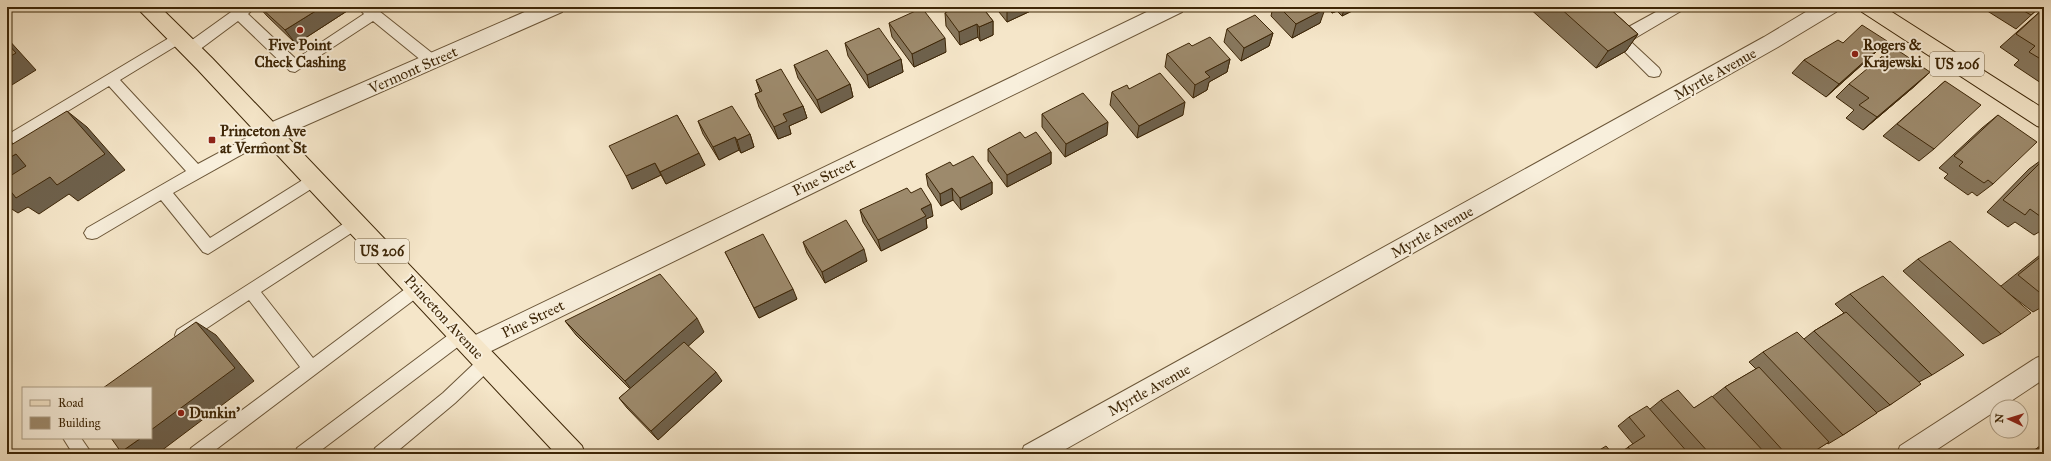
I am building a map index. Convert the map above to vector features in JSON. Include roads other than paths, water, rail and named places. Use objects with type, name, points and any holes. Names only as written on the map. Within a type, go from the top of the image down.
[{"type":"main road","name":"Princeton Avenue","points":[[148,7],[270,132],[354,223],[418,288],[474,348],[562,449]]},
{"type":"main road","name":"US 206","points":[[1869,7],[2044,120]]},
{"type":"street","name":"Vermont Street","points":[[270,132],[555,7]]},
{"type":"street","name":"Pine Street","points":[[474,348],[1175,7]]},
{"type":"street","name":"Myrtle Avenue","points":[[1033,454],[1771,42],[1829,7]]},
{"type":"street","points":[[1909,454],[2044,366]]},
{"type":"lane","points":[[1654,72],[1621,41],[1628,34],[1676,7]]},
{"type":"lane","points":[[7,142],[111,78],[184,43],[243,10],[295,67],[370,11],[432,61]]},
{"type":"lane","points":[[111,78],[196,172]]},
{"type":"lane","points":[[92,233],[196,172],[270,132]]},
{"type":"lane","points":[[164,192],[208,247],[314,180]]},
{"type":"lane","points":[[171,344],[250,290],[354,223]]},
{"type":"lane","points":[[197,454],[418,288]]},
{"type":"lane","points":[[250,290],[311,368]]},
{"type":"lane","points":[[303,454],[474,348]]},
{"type":"lane","points":[[380,454],[449,398],[474,348]]},
{"type":"lane","points":[[73,439],[84,454]]},
{"type":"place","name":"Five Point Check Cashing","points":[[300,30]]},
{"type":"place","name":"Rogers & Krajewski","points":[[1855,54]]},
{"type":"place","name":"Princeton Ave at Vermont St","points":[[212,140]]},
{"type":"place","name":"Dunkin'","points":[[181,413]]}]
